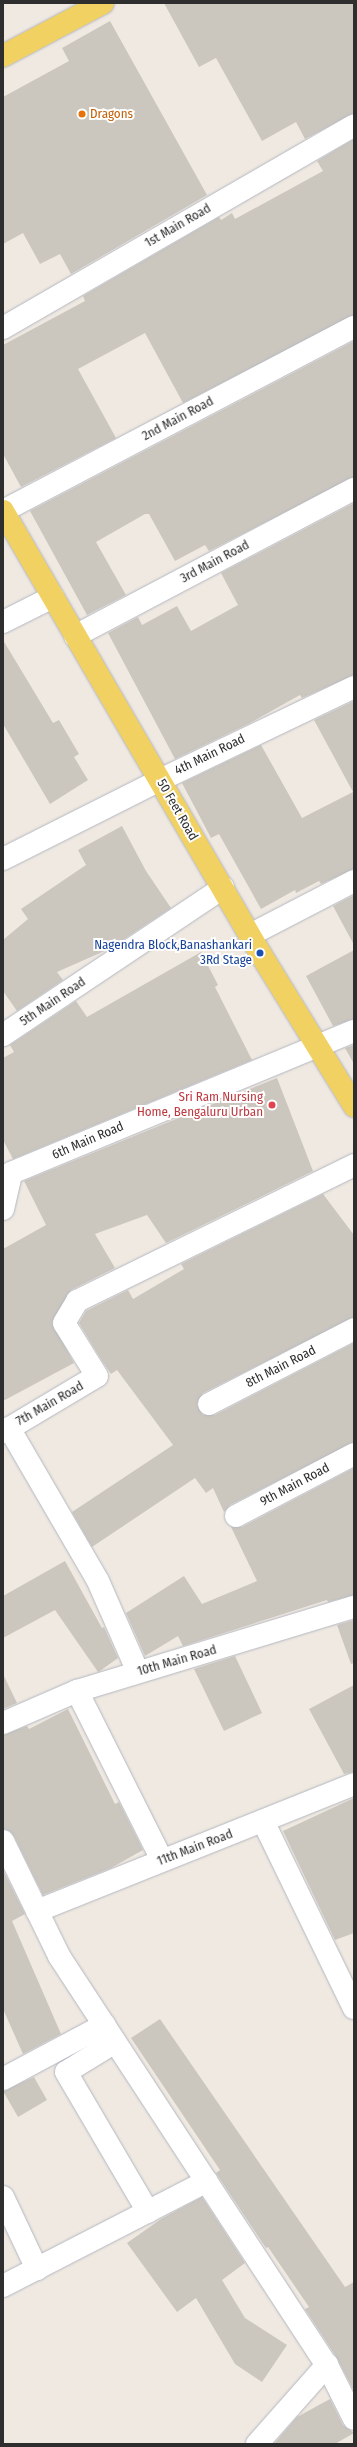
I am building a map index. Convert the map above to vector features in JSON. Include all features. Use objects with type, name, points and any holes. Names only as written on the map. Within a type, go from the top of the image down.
[{"type":"main road","points":[[3,56],[103,3]]},
{"type":"main road","name":"50 Feet Road","points":[[3,511],[250,935],[354,1106]]},
{"type":"street","name":"1st Main Road","points":[[3,328],[354,125]]},
{"type":"street","name":"2nd Main Road","points":[[3,511],[354,327]]},
{"type":"street","name":"3rd Main Road","points":[[75,636],[354,489]]},
{"type":"street","points":[[3,622],[52,596]]},
{"type":"street","name":"4th Main Road","points":[[3,859],[160,780],[354,686]]},
{"type":"street","points":[[250,935],[354,881]]},
{"type":"street","name":"5th Main Road","points":[[3,1035],[223,888]]},
{"type":"street","name":"6th Main Road","points":[[3,1209],[11,1174],[354,1031]]},
{"type":"street","name":"7th Main Road","points":[[6,1430],[97,1376],[64,1323],[77,1301],[354,1165]]},
{"type":"street","name":"8th Main Road","points":[[209,1404],[354,1329]]},
{"type":"street","points":[[6,1430],[98,1581],[138,1672]]},
{"type":"street","name":"9th Main Road","points":[[236,1516],[354,1454]]},
{"type":"street","name":"10th Main Road","points":[[3,1723],[77,1691],[354,1607]]},
{"type":"street","points":[[77,1691],[162,1860]]},
{"type":"street","name":"11th Main Road","points":[[37,1911],[354,1784]]},
{"type":"street","points":[[263,1821],[354,2008]]},
{"type":"street","points":[[3,1841],[59,1956],[327,2365],[354,2419]]},
{"type":"street","points":[[3,2079],[110,2034]]},
{"type":"street","points":[[110,2034],[66,2072],[148,2212]]},
{"type":"street","points":[[3,2286],[207,2181]]},
{"type":"street","points":[[3,2197],[37,2269]]},
{"type":"street","points":[[257,2444],[327,2365]]},
{"type":"building","points":[[164,3],[354,3],[354,113],[305,139],[296,122],[262,141],[216,58],[199,67]]},
{"type":"building","points":[[110,21],[207,195],[71,274],[60,254],[40,264],[23,233],[3,244],[3,97],[69,61],[62,48]]},
{"type":"building","points":[[354,139],[354,315],[183,403],[145,333],[78,369],[116,438],[21,487],[3,454],[3,345],[85,301],[83,296],[219,217],[221,220],[232,213],[235,219],[323,171],[317,161]]},
{"type":"building","points":[[354,341],[354,477],[209,551],[205,545],[175,561],[149,514],[145,514],[96,542],[126,595],[87,615],[30,511]]},
{"type":"building","points":[[354,503],[354,675],[302,698],[300,695],[250,723],[175,759],[108,633],[138,617],[142,625],[177,606],[191,631],[238,605],[221,573]]},
{"type":"building","points":[[3,640],[53,723],[59,720],[79,754],[74,757],[88,780],[50,804],[3,724]]},
{"type":"building","points":[[354,701],[354,869],[321,884],[319,881],[296,893],[295,890],[261,909],[219,834],[211,838],[182,783],[261,745],[302,818],[353,792],[314,720]]},
{"type":"building","points":[[122,826],[146,871],[171,908],[109,949],[57,972],[63,980],[17,1011],[3,991],[3,940],[28,919],[21,909],[86,865],[78,850]]},
{"type":"building","points":[[354,895],[354,945],[333,906]]},
{"type":"building","points":[[354,950],[354,1019],[333,1026],[306,976]]},
{"type":"building","points":[[201,952],[218,985],[215,987],[252,1060],[13,1159],[3,1140],[3,1058],[14,1052],[10,1045],[76,1001],[87,1017]]},
{"type":"building","points":[[354,1045],[354,1064],[345,1048]]},
{"type":"building","points":[[277,1078],[313,1171],[166,1243],[147,1215],[95,1234],[115,1268],[71,1290],[52,1323],[74,1363],[3,1401],[3,1249],[46,1225],[24,1181]]},
{"type":"building","points":[[323,1194],[354,1235],[354,1317],[203,1393],[197,1404],[203,1415],[215,1415],[354,1343],[354,1442],[230,1505],[224,1512],[213,1488],[206,1493],[195,1478],[92,1547],[72,1512],[173,1445],[117,1370],[111,1374],[101,1359],[79,1323],[86,1311],[128,1290],[133,1299],[184,1269],[181,1264]]},
{"type":"building","points":[[354,1468],[354,1595],[328,1602],[327,1600],[183,1646],[178,1636],[145,1656],[126,1613],[184,1576],[202,1604],[257,1581],[231,1527],[242,1527]]},
{"type":"building","points":[[65,1561],[102,1628],[104,1627],[118,1658],[98,1672],[55,1610],[3,1638],[3,1596]]},
{"type":"building","points":[[354,1620],[354,1663],[351,1664],[337,1625]]},
{"type":"building","points":[[235,1656],[262,1713],[224,1731],[194,1669]]},
{"type":"building","points":[[3,1674],[17,1703],[3,1709]]},
{"type":"building","points":[[354,1685],[354,1772],[344,1774],[309,1709]]},
{"type":"building","points":[[68,1709],[115,1804],[119,1802],[143,1850],[111,1868],[43,1895],[14,1836],[3,1829],[3,1735],[27,1726],[29,1729]]},
{"type":"building","points":[[354,1798],[354,1933],[335,1940],[283,1831]]},
{"type":"building","points":[[3,1870],[25,1914],[12,1921],[61,2034],[23,2054],[3,2009]]},
{"type":"building","points":[[160,2019],[345,2287],[354,2282],[354,2391],[337,2358],[305,2309],[309,2307],[268,2247],[266,2248],[216,2173],[220,2170],[131,2038]]},
{"type":"building","points":[[34,2077],[47,2100],[18,2117],[3,2091]]},
{"type":"building","points":[[202,2197],[245,2263],[222,2280],[245,2318],[287,2345],[262,2382],[235,2364],[196,2298],[177,2312],[127,2243],[161,2219]]},
{"type":"building","points":[[330,2399],[343,2425],[354,2433],[335,2444],[274,2444],[297,2417]]},
{"type":"place","name":"Dragons","points":[[82,114]]},
{"type":"place","name":"Nagendra Block,Banashankari 3Rd Stage","points":[[260,953]]},
{"type":"place","name":"Sri Ram Nursing Home, Bengaluru Urban","points":[[272,1105]]}]
